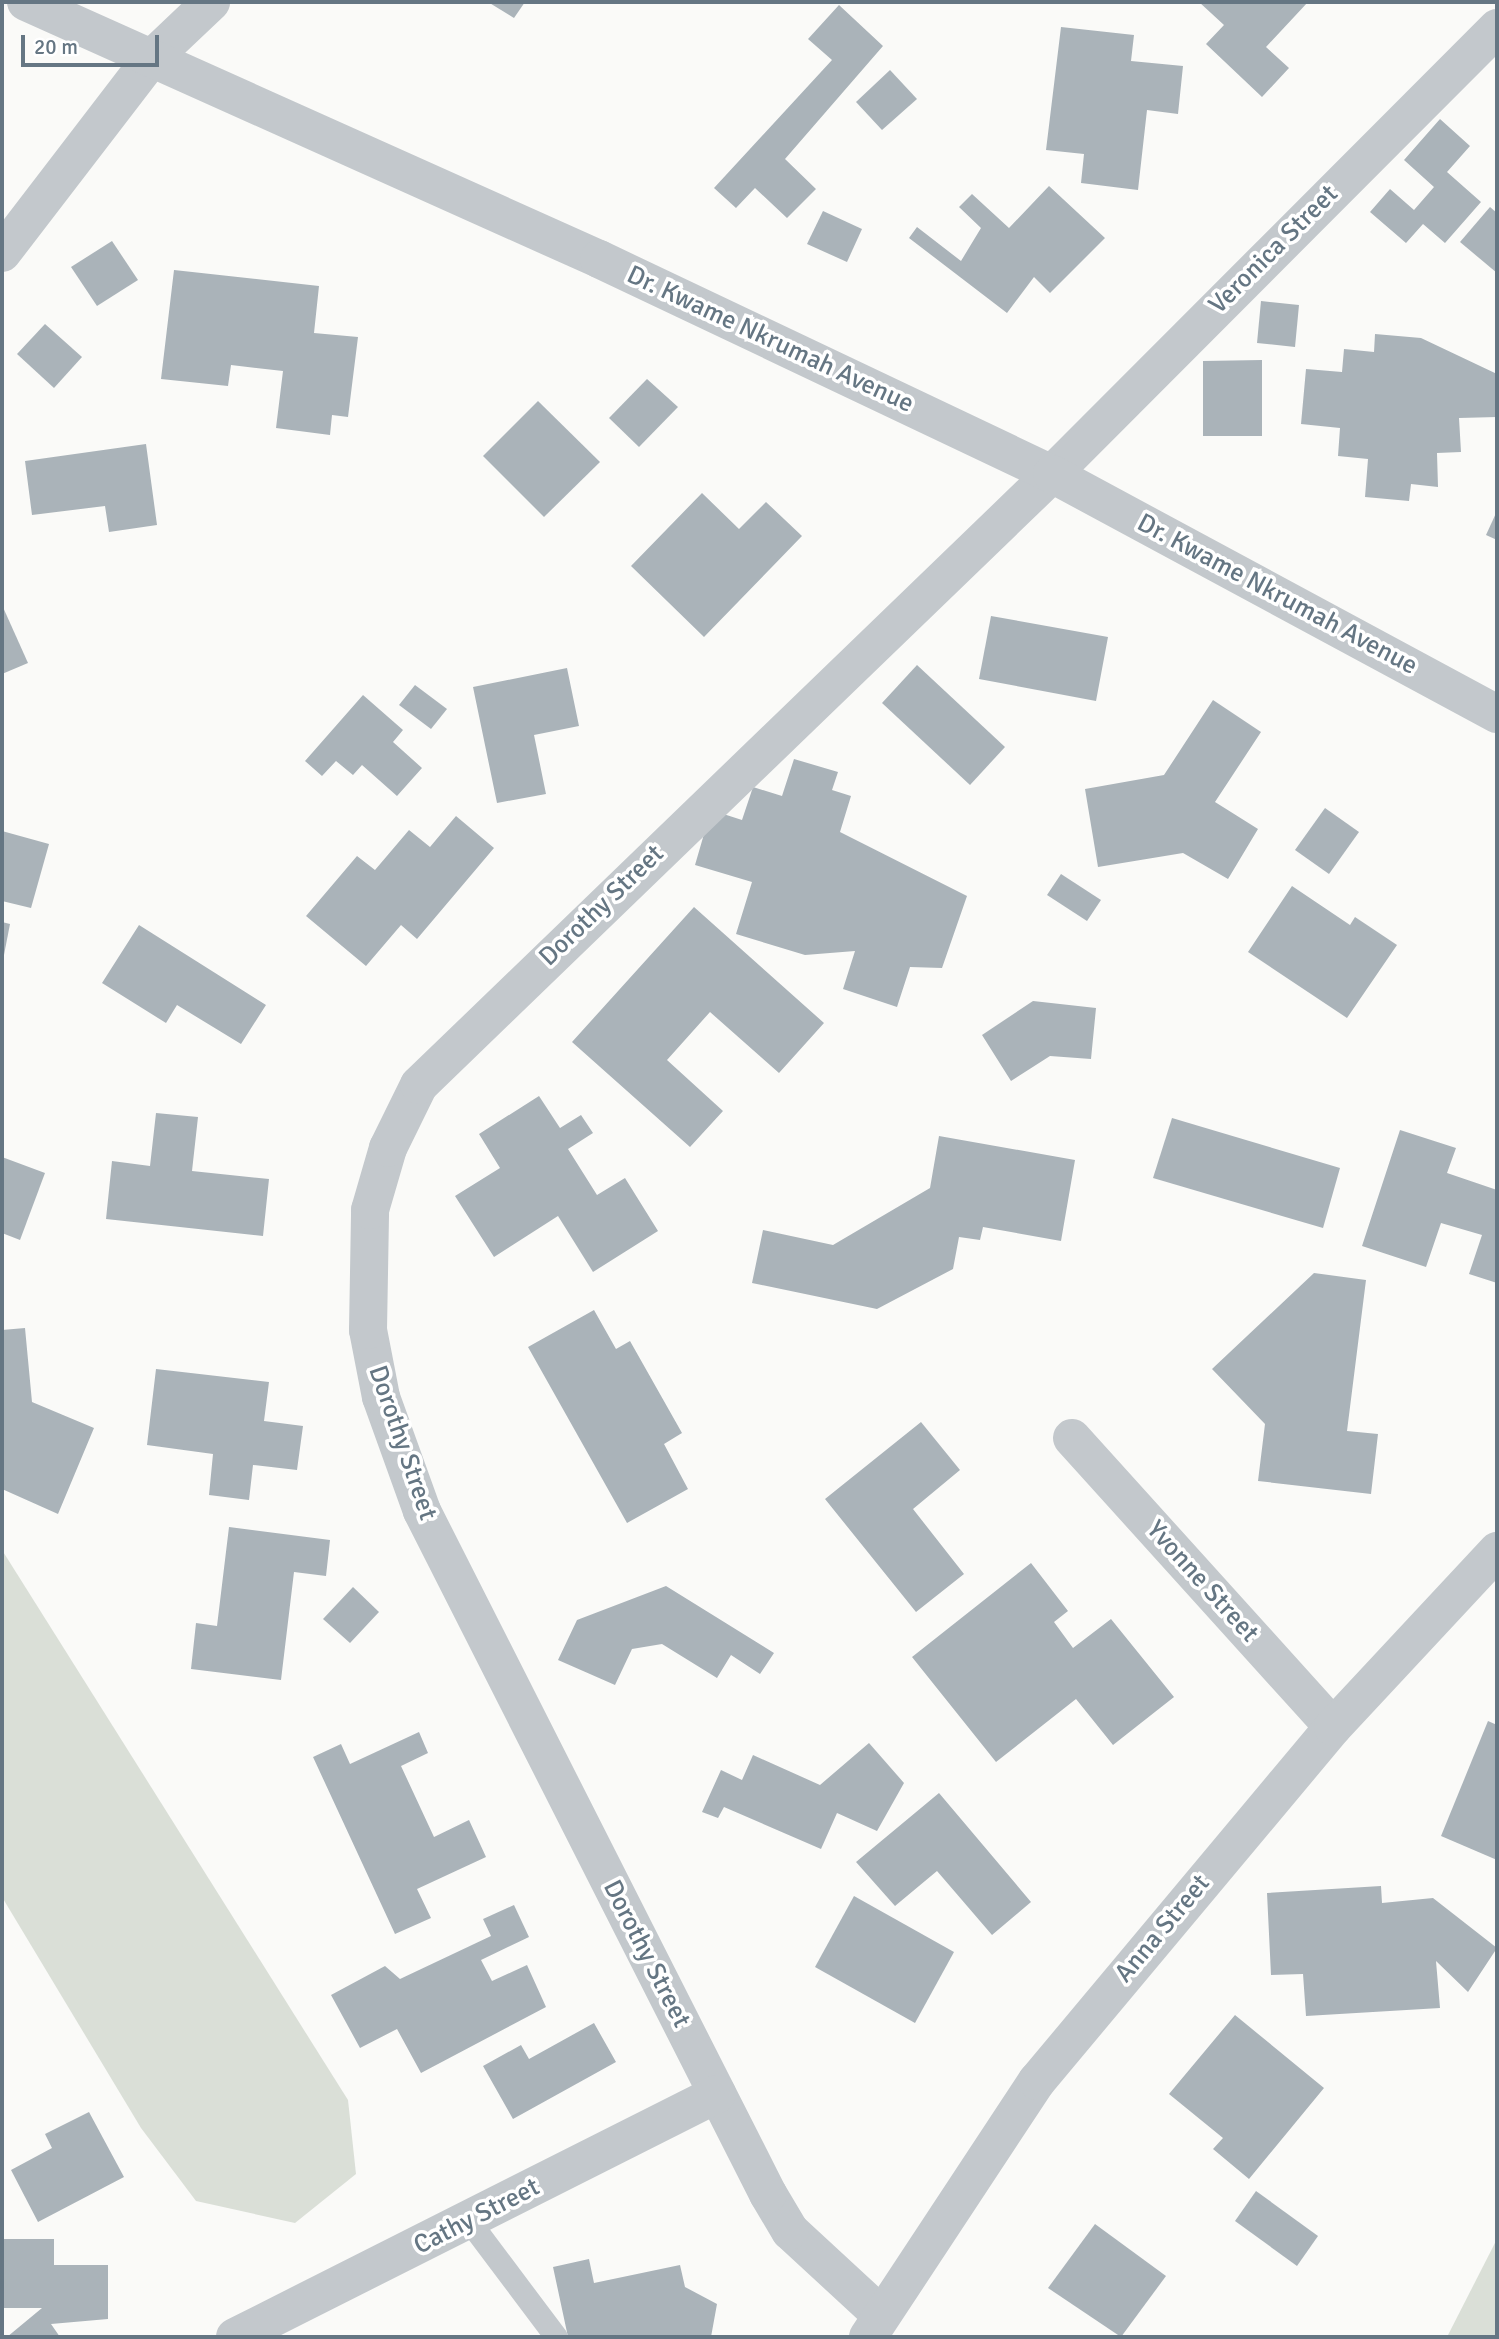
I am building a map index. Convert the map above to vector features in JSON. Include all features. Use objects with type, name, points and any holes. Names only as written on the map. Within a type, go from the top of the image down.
[{"type":"street","name":"Dr. Kwame Nkrumah Avenue","points":[[26,2],[599,259],[1052,474],[1497,714]]},
{"type":"street","points":[[2,253],[151,59],[211,2]]},
{"type":"street","name":"Veronica Street","points":[[1052,474],[1497,28]]},
{"type":"street","name":"Dorothy Street","points":[[874,2326],[790,2231],[717,2094],[422,1511],[381,1397],[368,1330],[369,1210],[388,1148],[419,1085],[1052,474]]},
{"type":"street","name":"Yvonne Street","points":[[1072,1438],[1333,1727]]},
{"type":"street","name":"Anna Street","points":[[874,2326],[1037,2081],[1333,1727],[1497,1551]]},
{"type":"street","name":"Cathy Street","points":[[236,2337],[717,2094]]},
{"type":"lane","points":[[469,2221],[556,2337]]},
{"type":"shaded area","points":[[2,1550],[348,2100],[356,2174],[295,2223],[196,2201],[141,2128],[2,1897]]},
{"type":"shaded area","points":[[1497,2239],[1497,2337],[1447,2337]]},
{"type":"building","points":[[488,2],[525,2],[514,18]]},
{"type":"building","points":[[1199,2],[1308,2],[1266,47],[1289,68],[1262,97],[1206,44],[1224,25]]},
{"type":"building","points":[[839,5],[883,46],[785,159],[816,189],[787,218],[755,188],[736,208],[714,188],[832,60],[808,39]]},
{"type":"building","points":[[1061,27],[1134,35],[1131,61],[1183,66],[1178,114],[1147,110],[1138,190],[1081,183],[1084,154],[1046,150]]},
{"type":"building","points":[[890,70],[917,99],[882,130],[856,102]]},
{"type":"building","points":[[1440,119],[1470,146],[1447,172],[1481,202],[1445,243],[1423,224],[1406,243],[1370,212],[1390,189],[1414,210],[1434,187],[1404,160]]},
{"type":"building","points":[[1049,186],[1105,238],[1050,293],[1034,277],[1007,313],[909,238],[917,227],[961,261],[981,228],[959,207],[972,194],[1009,228]]},
{"type":"building","points":[[1490,207],[1497,213],[1497,273],[1460,242]]},
{"type":"building","points":[[823,211],[862,229],[847,262],[807,244]]},
{"type":"building","points":[[112,241],[138,280],[97,306],[71,267]]},
{"type":"building","points":[[174,270],[319,286],[314,333],[358,337],[348,417],[332,415],[330,435],[276,428],[283,371],[231,365],[228,386],[161,379]]},
{"type":"building","points":[[1261,301],[1299,305],[1295,347],[1257,343]]},
{"type":"building","points":[[45,324],[82,357],[54,388],[17,354]]},
{"type":"building","points":[[1375,334],[1421,338],[1497,374],[1497,417],[1459,418],[1461,452],[1437,453],[1438,487],[1411,484],[1409,501],[1365,497],[1368,459],[1338,456],[1340,428],[1301,424],[1306,369],[1342,372],[1344,349],[1374,352]]},
{"type":"building","points":[[1262,360],[1262,436],[1203,436],[1203,361]]},
{"type":"building","points":[[647,379],[678,407],[639,447],[609,418]]},
{"type":"building","points":[[538,401],[600,462],[544,517],[483,456]]},
{"type":"building","points":[[146,444],[157,525],[109,532],[105,506],[32,515],[25,461]]},
{"type":"building","points":[[702,493],[739,529],[766,502],[802,536],[704,637],[631,566]]},
{"type":"building","points":[[1497,511],[1497,540],[1486,535]]},
{"type":"building","points":[[2,605],[28,663],[2,674]]},
{"type":"building","points":[[991,616],[1108,637],[1096,701],[979,679]]},
{"type":"building","points":[[917,665],[1005,747],[970,785],[882,703]]},
{"type":"building","points":[[567,668],[579,726],[534,735],[546,794],[497,803],[473,687]]},
{"type":"building","points":[[415,685],[447,709],[431,729],[399,705]]},
{"type":"building","points":[[363,695],[403,730],[393,742],[422,768],[397,796],[362,765],[353,775],[336,761],[322,776],[305,761]]},
{"type":"building","points":[[1213,700],[1261,732],[1215,802],[1258,829],[1228,879],[1183,853],[1098,867],[1085,789],[1164,775]]},
{"type":"building","points":[[794,759],[838,772],[832,790],[851,796],[840,832],[967,896],[942,968],[910,967],[897,1007],[843,989],[855,951],[805,955],[736,934],[752,882],[695,865],[711,810],[742,820],[753,787],[782,796]]},
{"type":"building","points":[[1325,808],[1359,832],[1329,874],[1295,850]]},
{"type":"building","points":[[456,816],[494,848],[417,939],[401,925],[366,966],[306,916],[357,856],[375,870],[409,830],[430,847]]},
{"type":"building","points":[[2,831],[49,844],[31,908],[2,901]]},
{"type":"building","points":[[1061,874],[1101,900],[1087,921],[1047,895]]},
{"type":"building","points":[[1292,886],[1350,925],[1355,917],[1397,945],[1347,1018],[1248,952]]},
{"type":"building","points":[[694,907],[824,1023],[779,1073],[710,1012],[667,1060],[723,1111],[690,1147],[572,1042]]},
{"type":"building","points":[[2,922],[10,924],[3,960],[2,960]]},
{"type":"building","points":[[139,925],[266,1005],[241,1044],[177,1005],[166,1023],[102,983]]},
{"type":"building","points":[[1033,1001],[1096,1008],[1091,1059],[1050,1056],[1011,1081],[982,1035]]},
{"type":"building","points":[[539,1096],[560,1128],[581,1115],[593,1133],[568,1149],[597,1195],[625,1178],[658,1231],[593,1272],[558,1216],[494,1257],[455,1196],[500,1168],[479,1134]]},
{"type":"building","points":[[156,1113],[198,1117],[192,1171],[269,1179],[263,1236],[106,1219],[112,1161],[150,1166]]},
{"type":"building","points":[[1172,1118],[1340,1168],[1323,1228],[1153,1178]]},
{"type":"building","points":[[1400,1130],[1456,1148],[1447,1173],[1497,1190],[1497,1283],[1469,1274],[1482,1235],[1441,1223],[1426,1267],[1362,1246]]},
{"type":"building","points":[[939,1136],[1075,1160],[1061,1241],[983,1227],[980,1240],[959,1237],[953,1269],[877,1309],[752,1283],[763,1230],[833,1245],[930,1188]]},
{"type":"building","points":[[2,1157],[45,1173],[20,1240],[2,1233]]},
{"type":"building","points":[[1314,1273],[1366,1280],[1347,1431],[1378,1434],[1371,1494],[1258,1481],[1265,1424],[1212,1369]]},
{"type":"building","points":[[594,1310],[616,1349],[630,1341],[682,1433],[664,1444],[688,1489],[627,1523],[528,1347]]},
{"type":"building","points":[[25,1328],[32,1402],[94,1428],[58,1514],[2,1489],[2,1330]]},
{"type":"building","points":[[156,1369],[269,1382],[264,1421],[303,1426],[297,1470],[253,1465],[249,1500],[209,1495],[213,1454],[147,1445]]},
{"type":"building","points":[[921,1422],[960,1470],[913,1509],[964,1574],[916,1612],[825,1499]]},
{"type":"building","points":[[229,1527],[330,1540],[326,1576],[294,1572],[281,1680],[191,1669],[196,1623],[217,1626]]},
{"type":"building","points":[[1031,1563],[1068,1611],[1054,1622],[1073,1648],[1111,1619],[1174,1697],[1113,1745],[1076,1699],[996,1762],[912,1657]]},
{"type":"building","points":[[666,1586],[774,1653],[760,1674],[731,1655],[717,1678],[662,1644],[632,1649],[615,1685],[558,1660],[577,1620]]},
{"type":"building","points":[[353,1587],[379,1612],[350,1643],[323,1619]]},
{"type":"building","points":[[1488,1721],[1497,1725],[1497,1860],[1441,1836]]},
{"type":"building","points":[[419,1732],[428,1753],[401,1766],[434,1837],[469,1820],[486,1857],[417,1889],[431,1918],[395,1934],[313,1757],[341,1744],[350,1764]]},
{"type":"building","points":[[869,1743],[904,1783],[877,1831],[837,1813],[821,1849],[724,1807],[718,1818],[702,1812],[721,1770],[742,1780],[753,1755],[820,1785]]},
{"type":"building","points":[[939,1793],[1031,1902],[992,1935],[937,1871],[895,1906],[856,1862]]},
{"type":"building","points":[[1381,1886],[1382,1903],[1433,1898],[1497,1948],[1468,1992],[1436,1961],[1440,2008],[1306,2016],[1303,1974],[1271,1975],[1267,1893]]},
{"type":"building","points":[[854,1896],[954,1952],[915,2023],[815,1967]]},
{"type":"building","points":[[514,1905],[529,1937],[481,1960],[492,1981],[527,1965],[546,2007],[421,2073],[397,2029],[360,2048],[331,1995],[385,1966],[400,1979],[491,1936],[483,1919]]},
{"type":"building","points":[[1235,2015],[1324,2088],[1249,2179],[1213,2149],[1223,2138],[1169,2094]]},
{"type":"building","points":[[594,2023],[616,2062],[513,2119],[483,2066],[521,2045],[529,2059]]},
{"type":"building","points":[[89,2112],[124,2177],[38,2222],[11,2170],[52,2148],[45,2134]]},
{"type":"building","points":[[1256,2191],[1318,2236],[1297,2266],[1235,2221]]},
{"type":"building","points":[[1095,2224],[1166,2276],[1121,2337],[1048,2288]]},
{"type":"building","points":[[2,2239],[54,2239],[54,2265],[108,2265],[108,2319],[51,2324],[60,2337],[7,2337],[42,2308],[2,2308]]},
{"type":"building","points":[[589,2259],[594,2283],[680,2265],[685,2287],[717,2304],[711,2337],[568,2337],[553,2267]]}]
